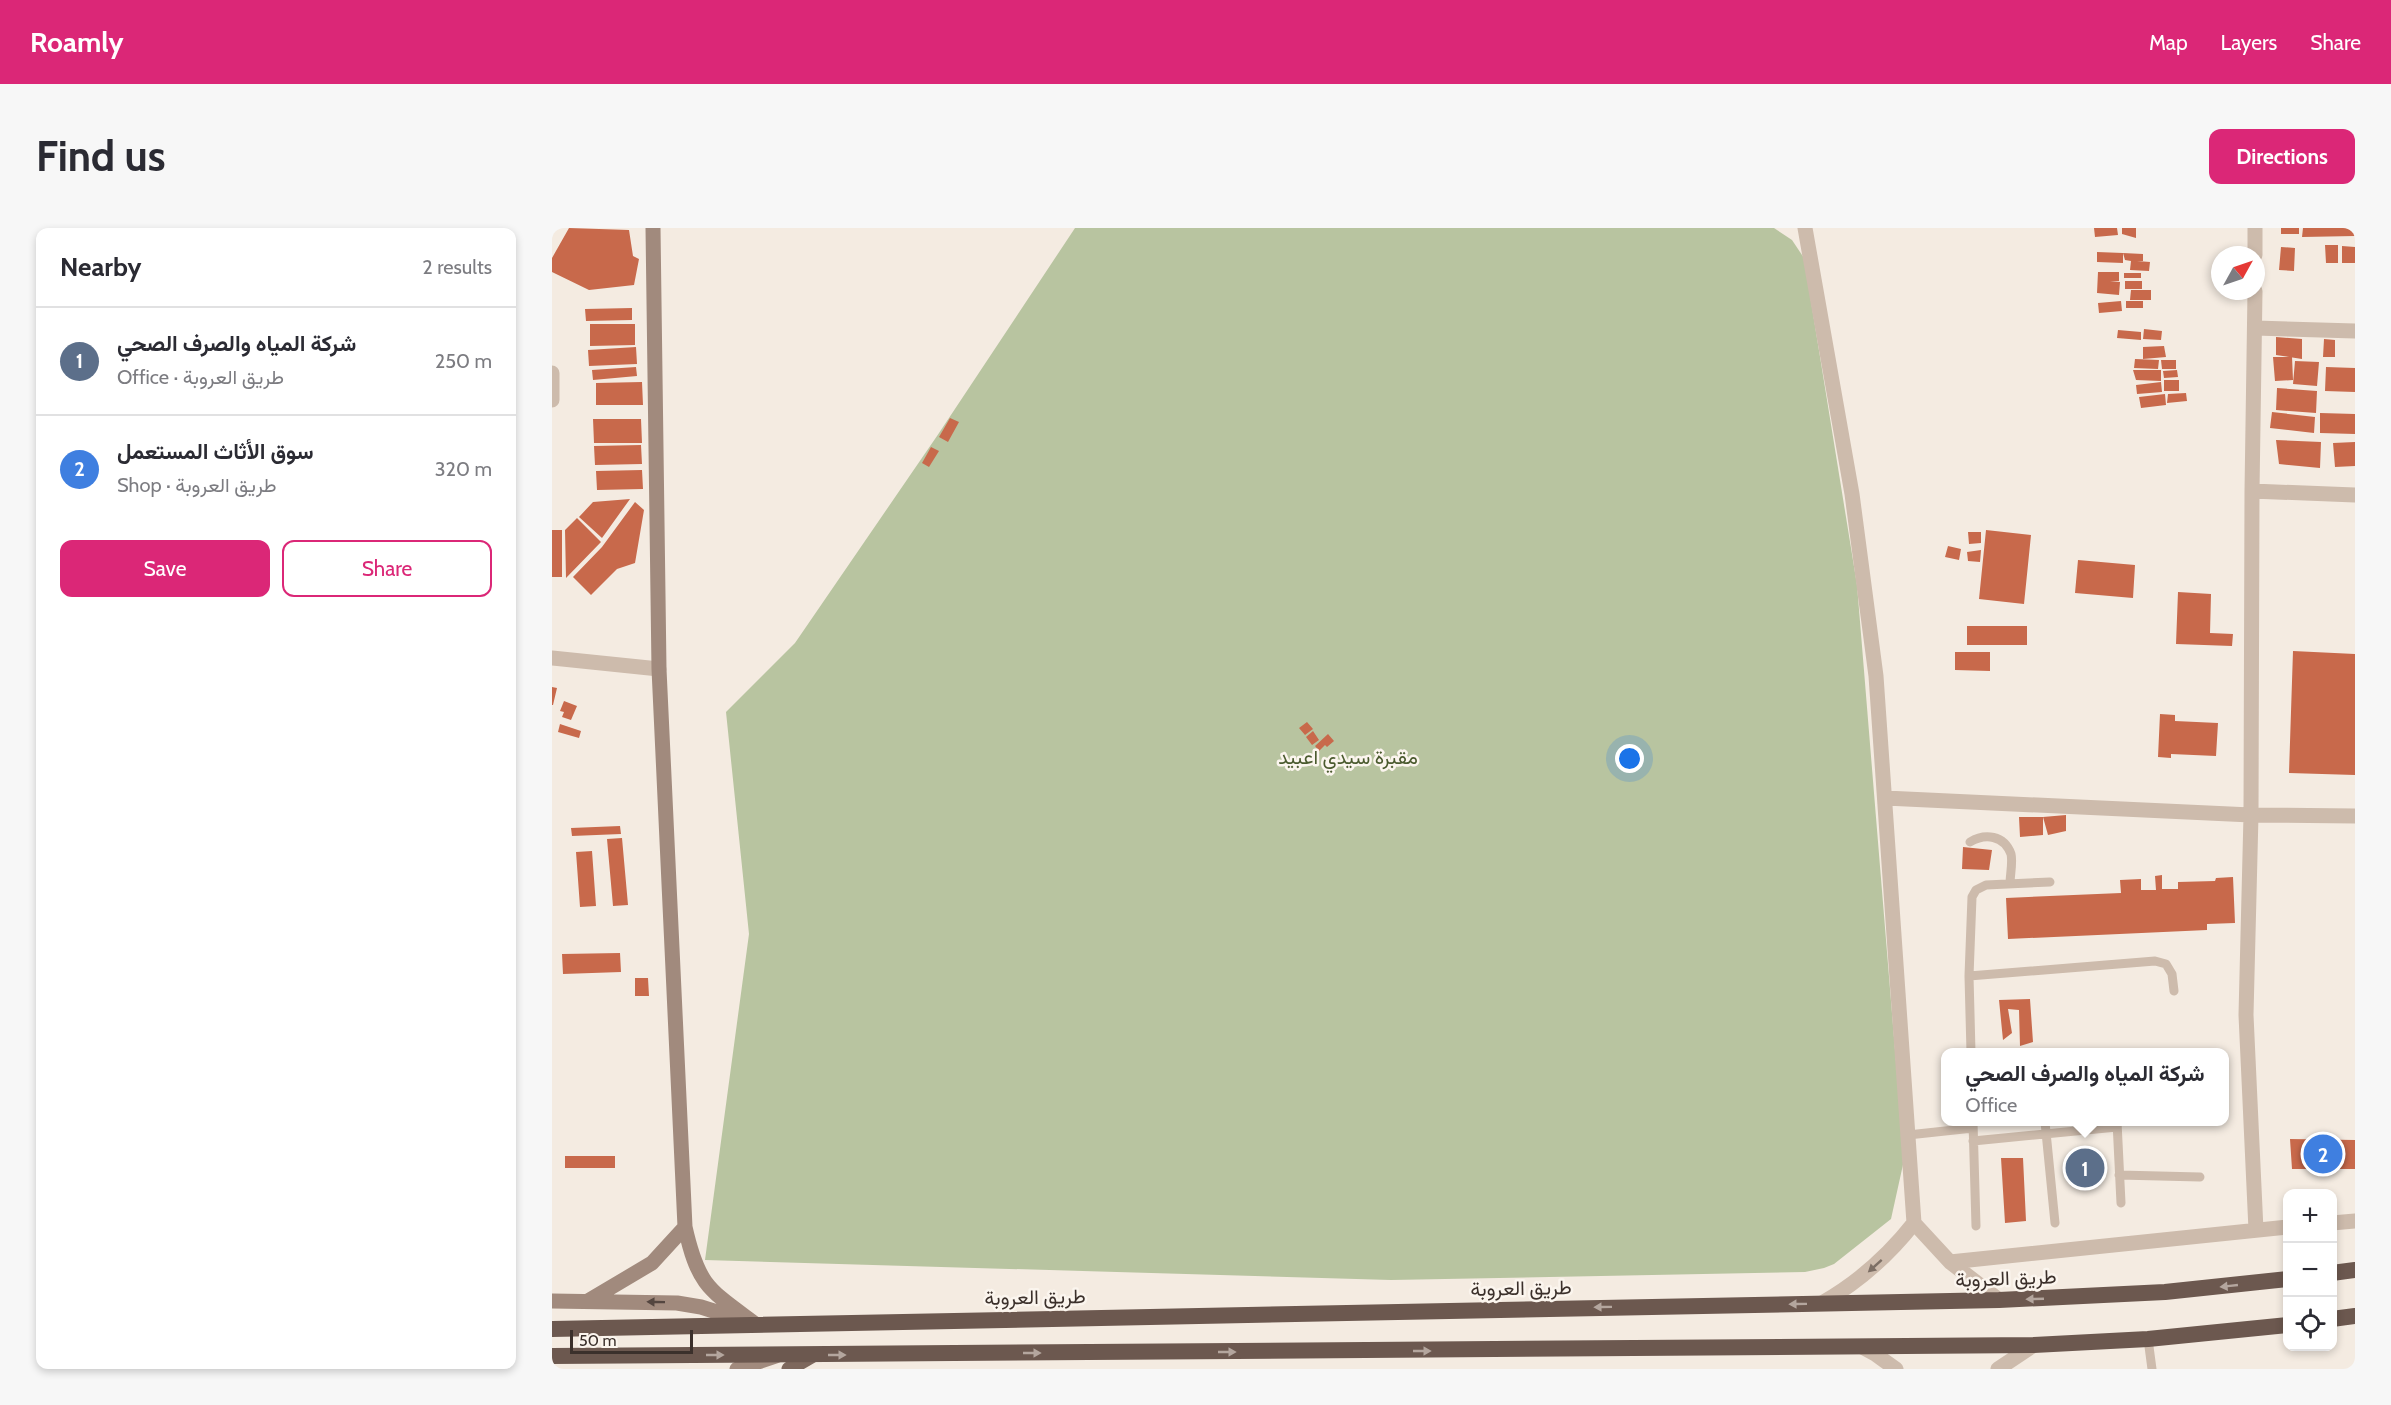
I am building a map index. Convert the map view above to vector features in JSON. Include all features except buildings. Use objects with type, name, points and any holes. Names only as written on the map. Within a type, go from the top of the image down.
[{"type":"highway","points":[[2337,1272],[2355,1270]]},
{"type":"highway","name":"طريق العروبة","points":[[552,1329],[673,1328],[754,1323],[1999,1300],[2165,1292],[2283,1280]]},
{"type":"highway","points":[[2337,1318],[2355,1316]]},
{"type":"highway","points":[[552,1356],[2034,1345],[2148,1339],[2283,1326]]},
{"type":"main road","points":[[653,228],[659,669],[685,1227],[692,1258],[699,1275],[713,1293],[754,1323]]},
{"type":"main road","points":[[587,1302],[652,1263],[685,1227]]},
{"type":"main road","name":"طريق العروبة","points":[[552,1301],[677,1303],[701,1307],[754,1323]]},
{"type":"main road","points":[[737,1369],[778,1355]]},
{"type":"main road","points":[[789,1369],[813,1355]]},
{"type":"street","points":[[1805,228],[1861,555],[1876,676],[1914,1223],[1950,1262],[1999,1300]]},
{"type":"street","points":[[2255,228],[2255,246]]},
{"type":"street","points":[[2255,300],[2252,491],[2252,815],[2246,1015],[2256,1230]]},
{"type":"street","points":[[2255,328],[2355,331]]},
{"type":"street","points":[[552,373],[552,400]]},
{"type":"street","points":[[2252,491],[2355,495]]},
{"type":"street","points":[[552,658],[659,669]]},
{"type":"street","points":[[1885,798],[2252,815],[2355,816]]},
{"type":"street","points":[[2337,1223],[2355,1221]]},
{"type":"street","points":[[1822,1303],[1873,1269],[1914,1223]]},
{"type":"street","points":[[1950,1262],[2283,1227]]},
{"type":"street","points":[[1998,1369],[2034,1345]]},
{"type":"street","points":[[1862,1347],[1896,1369]]},
{"type":"lane","points":[[1970,842],[1981,836],[1994,837],[2005,845],[2011,855],[2010,884]]},
{"type":"lane","points":[[1971,1048],[1969,976],[1972,897],[1976,890],[1986,885],[2050,882]]},
{"type":"lane","points":[[1969,976],[2155,961],[2166,964],[2172,974],[2174,991]]},
{"type":"lane","points":[[1908,1135],[1966,1126]]},
{"type":"lane","points":[[1973,1126],[1976,1226]]},
{"type":"lane","points":[[2045,1126],[2055,1223]]},
{"type":"lane","points":[[1973,1141],[2103,1126]]},
{"type":"lane","points":[[2117,1126],[2121,1203]]},
{"type":"lane","points":[[2119,1175],[2200,1177]]},
{"type":"lane","points":[[2148,1339],[2152,1369]]},
{"type":"green space","name":"مقبرة سيدي اعبيد","points":[[1075,228],[1774,228],[1792,240],[1804,258],[1857,585],[1904,1160],[1891,1219],[1834,1264],[1805,1272],[1391,1280],[705,1260],[749,934],[726,712],[795,643],[937,436]]},
{"type":"place","name":"سوق الأثاث المستعمل","points":[[2323,1154]]},
{"type":"place","name":"شركة المياه والصرف الصحي","points":[[2085,1168]]}]
